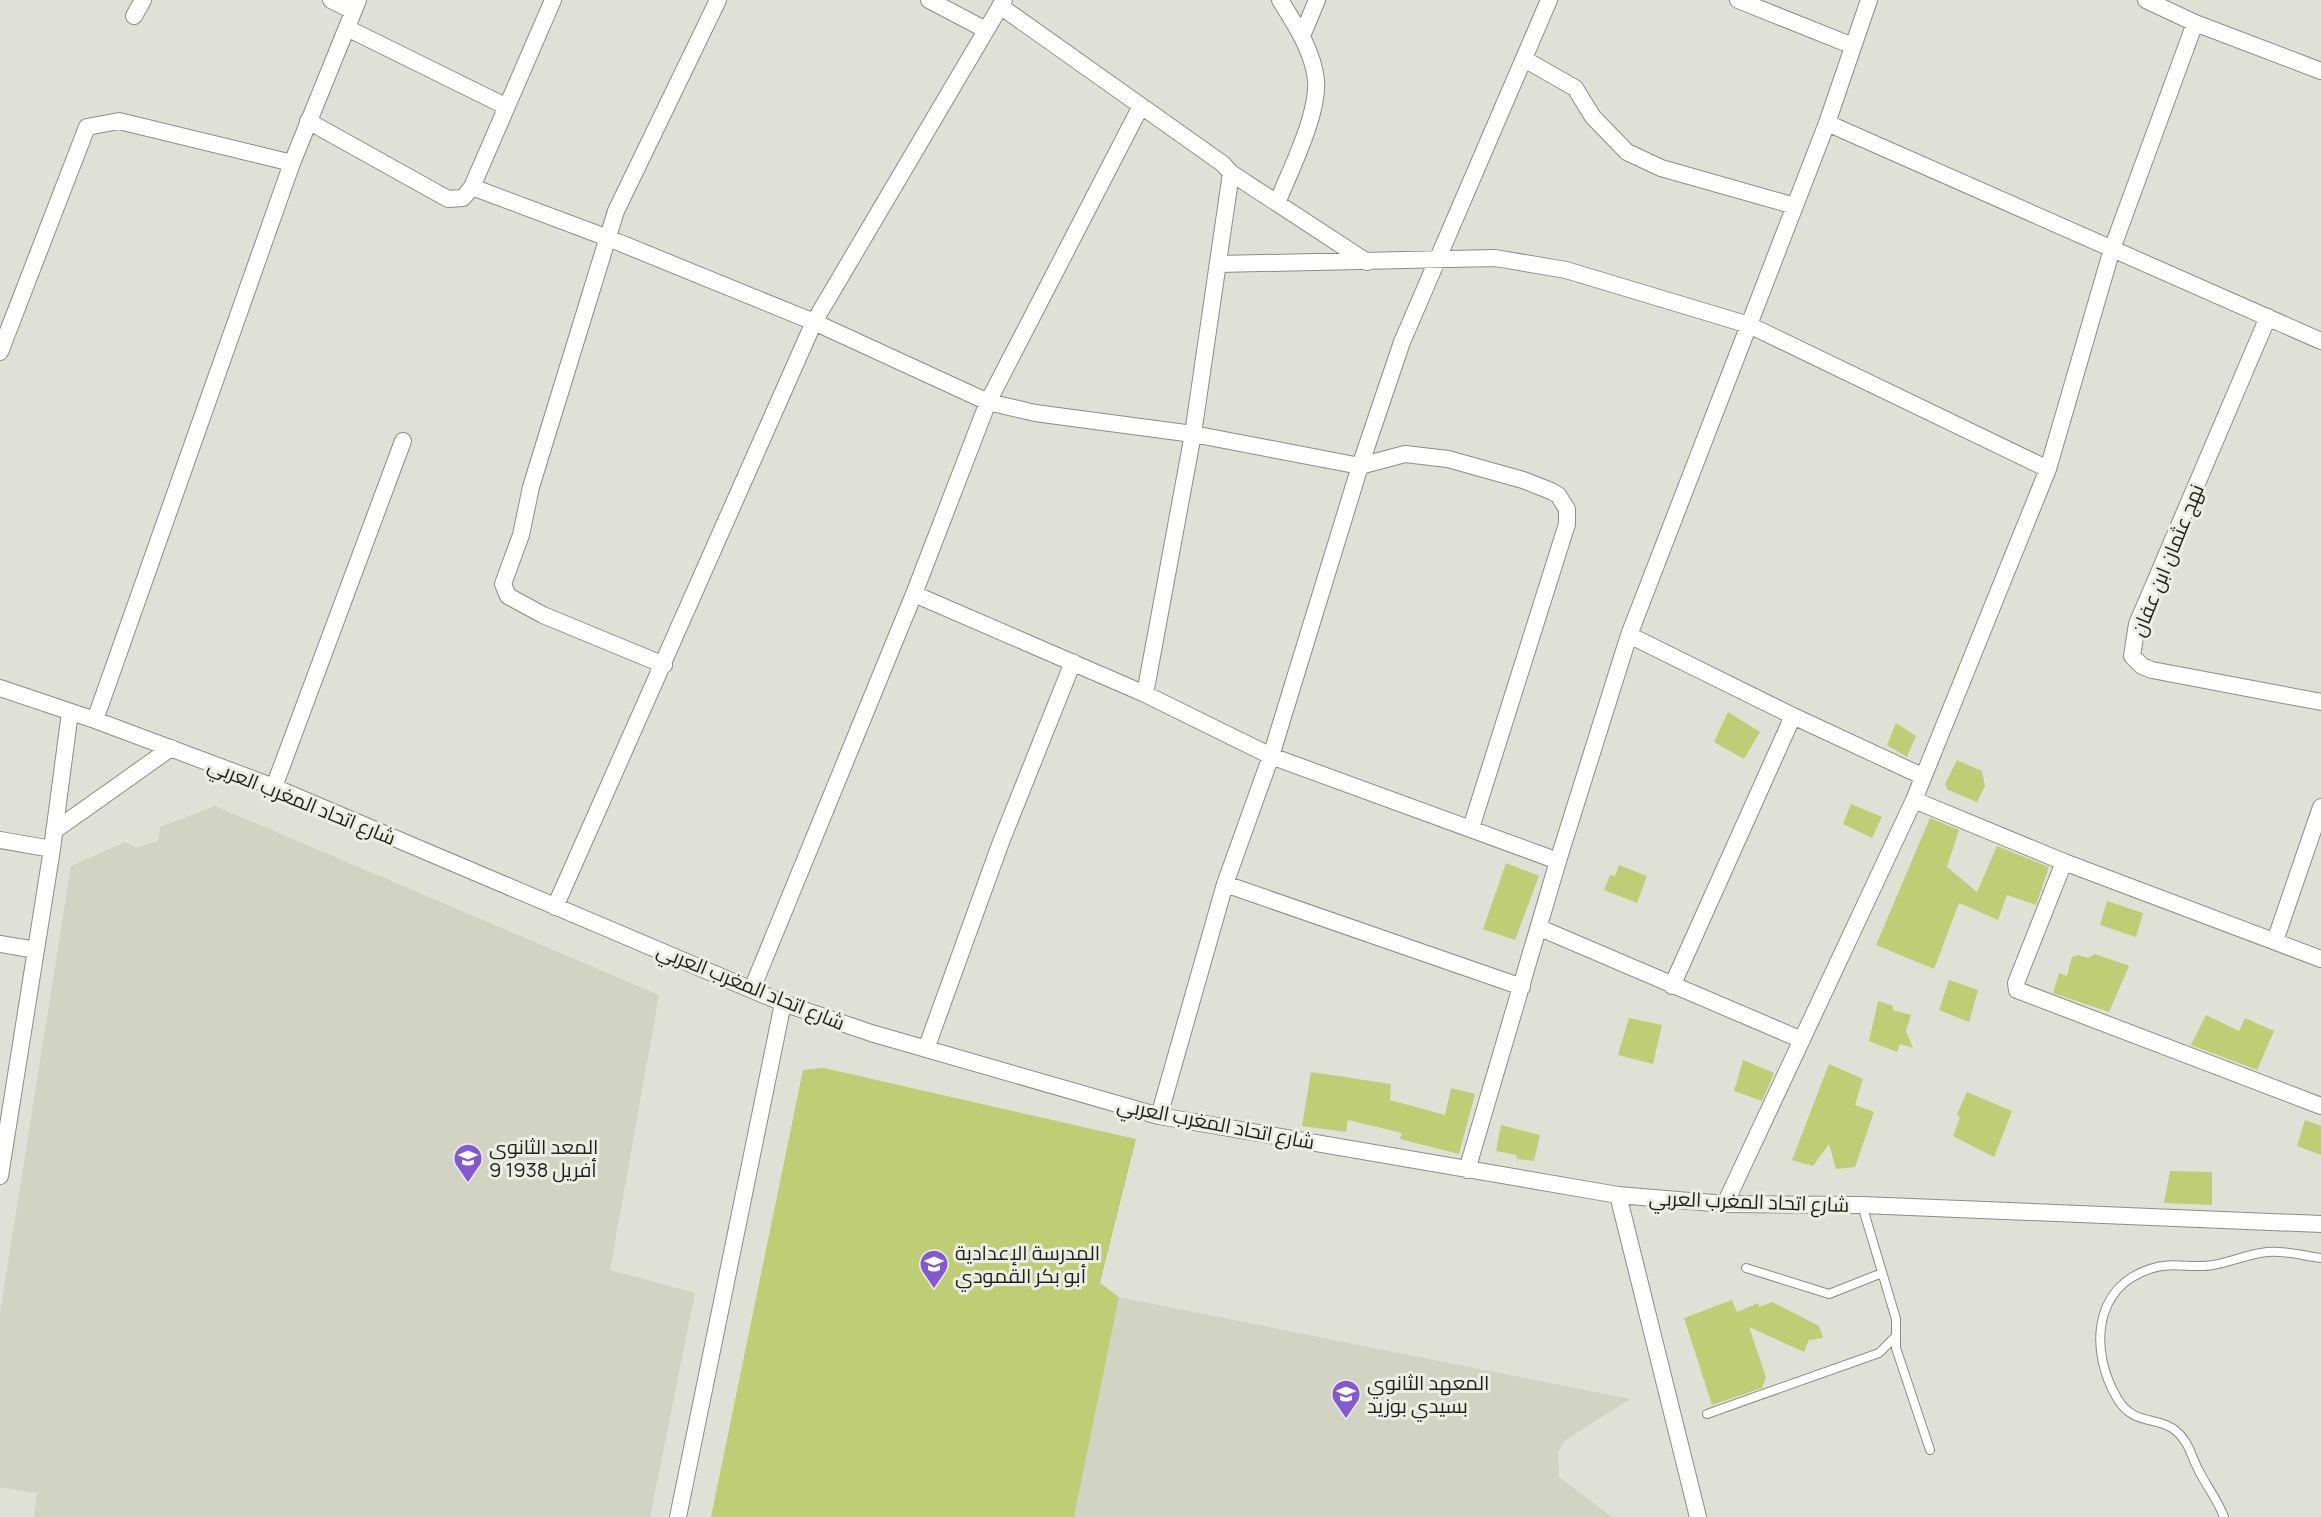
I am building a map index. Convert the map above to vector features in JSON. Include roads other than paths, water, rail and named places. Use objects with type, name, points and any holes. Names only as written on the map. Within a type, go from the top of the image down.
[{"type":"street","points":[[134,16],[143,0]]},
{"type":"street","points":[[95,720],[292,163],[356,5],[331,0]]},
{"type":"street","points":[[308,121],[448,199],[464,198],[472,187],[505,106],[553,0]]},
{"type":"street","points":[[664,665],[543,615],[513,599],[503,588],[616,211],[718,0]]},
{"type":"street","points":[[929,0],[986,30]]},
{"type":"street","points":[[1277,203],[1310,119],[1316,80],[1302,36],[1280,0]]},
{"type":"street","points":[[1302,36],[1317,0]]},
{"type":"street","points":[[1159,1116],[1225,884],[1271,756],[1360,466],[1402,342],[1440,259],[1549,0]]},
{"type":"street","points":[[1738,0],[1853,46]]},
{"type":"street","points":[[1467,1170],[1558,861],[1629,635],[1827,123],[1869,0]]},
{"type":"street","points":[[2146,0],[2195,23],[2321,71]]},
{"type":"street","points":[[555,907],[814,322],[1002,3],[1223,164],[1231,173],[1367,262]]},
{"type":"street","points":[[1725,1204],[1914,800],[2048,469],[2112,249],[2195,23]]},
{"type":"street","points":[[347,28],[505,106]]},
{"type":"street","points":[[1524,59],[1575,88],[1593,117],[1627,152],[1661,168],[1795,206]]},
{"type":"street","points":[[752,989],[914,594],[988,402],[1141,106]]},
{"type":"street","points":[[0,352],[87,127],[119,121],[292,163]]},
{"type":"street","points":[[1827,123],[2321,341]]},
{"type":"street","points":[[1145,694],[1193,434],[1231,173]]},
{"type":"street","points":[[472,187],[609,238],[814,322],[988,402],[1035,413],[1193,434],[1360,466],[1405,454],[1448,459],[1523,480],[1558,495],[1567,508],[1567,524],[1471,828]]},
{"type":"street","points":[[1219,264],[1495,258],[1566,270],[1749,325],[2048,469]]},
{"type":"street","name":"نهج عثمان ابن عفان","points":[[2268,317],[2137,624],[2132,656],[2142,666],[2152,670],[2321,702]]},
{"type":"street","points":[[274,787],[403,441]]},
{"type":"street","points":[[914,594],[1145,694],[1271,756],[1558,861]]},
{"type":"street","points":[[1629,635],[1793,716],[1922,776]]},
{"type":"street","points":[[926,1049],[1001,842],[1072,663]]},
{"type":"street","name":"شارع اتحاد المغرب العربي","points":[[0,688],[95,720],[274,787],[783,1003],[926,1049],[1159,1116],[1618,1195],[1725,1204],[1862,1205],[2321,1224]]},
{"type":"street","points":[[0,1176],[52,849],[70,712]]},
{"type":"street","points":[[1672,986],[1793,716]]},
{"type":"street","points":[[54,831],[171,748]]},
{"type":"street","points":[[1914,800],[2064,862],[2321,959]]},
{"type":"street","points":[[2275,941],[2321,807]]},
{"type":"street","points":[[0,840],[52,849]]},
{"type":"street","points":[[2064,862],[2016,983],[2017,990],[2321,1106]]},
{"type":"street","points":[[1225,884],[1522,987]]},
{"type":"street","points":[[1540,928],[1802,1040]]},
{"type":"street","points":[[0,944],[36,950]]},
{"type":"street","points":[[678,1517],[783,1003]]},
{"type":"street","points":[[1618,1195],[1698,1517]]},
{"type":"lane","points":[[1862,1205],[1896,1319],[1896,1348],[1930,1450]]},
{"type":"lane","points":[[2224,1517],[2218,1501],[2198,1471],[2188,1444],[2173,1429],[2127,1412],[2118,1400],[2109,1382],[2099,1347],[2099,1325],[2110,1298],[2131,1277],[2150,1269],[2172,1264],[2211,1266],[2268,1252],[2321,1258]]},
{"type":"lane","points":[[1746,1268],[1829,1294],[1882,1273]]},
{"type":"lane","points":[[1707,1414],[1879,1353],[1896,1336]]},
{"type":"place","name":"المعد الثانوي 9 أفريل 1938","points":[[468,1184]]},
{"type":"place","name":"المدرسة الإعدادية أبو بكر القمودي","points":[[934,1290]]},
{"type":"place","name":"المعهد الثانوي بسيدي بوزيد","points":[[1346,1420]]}]
